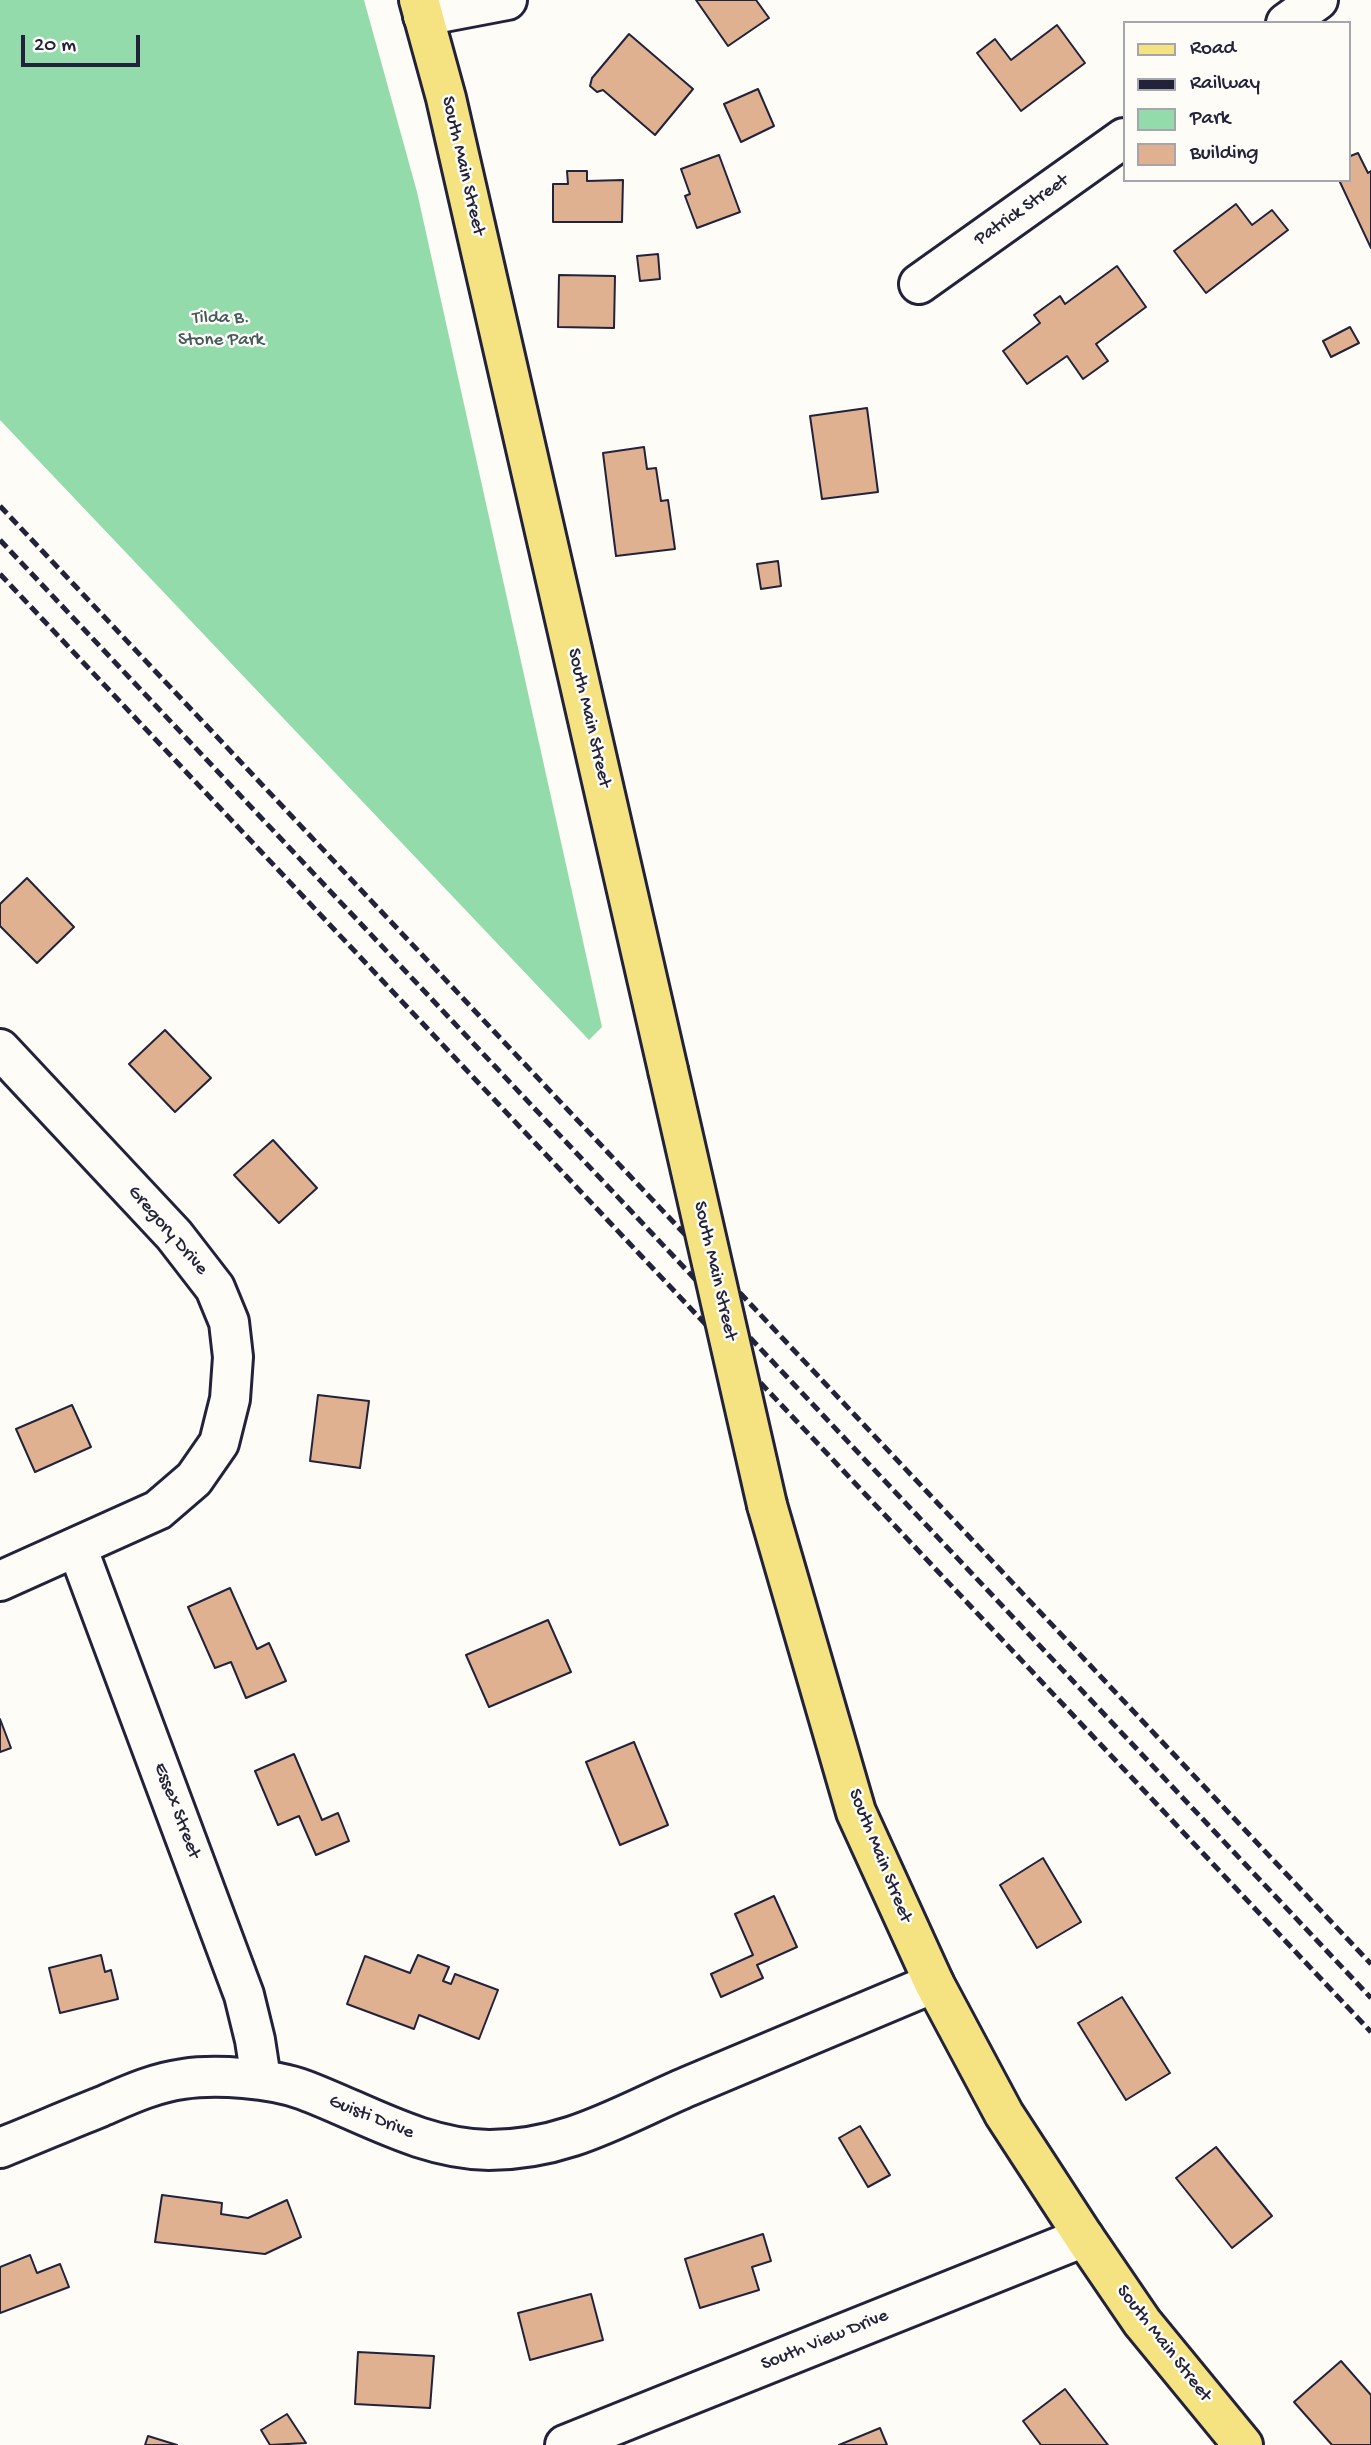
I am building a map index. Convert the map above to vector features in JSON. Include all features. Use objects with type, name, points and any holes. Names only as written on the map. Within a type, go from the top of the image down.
[{"type":"main road","name":"South Main Street","points":[[421,8],[449,111],[766,1505],[856,1812],[934,1983],[1004,2114],[1142,2322],[1243,2445]]},
{"type":"street","points":[[421,8],[507,0]]},
{"type":"street","points":[[1289,21],[1318,0]]},
{"type":"street","name":"Patrick Street","points":[[919,284],[1122,139]]},
{"type":"street","name":"Gregory Drive","points":[[0,1049],[174,1235],[215,1288],[229,1322],[233,1357],[230,1399],[219,1443],[194,1479],[158,1510],[0,1581]]},
{"type":"street","name":"Essex Street","points":[[77,1547],[244,1995],[256,2040],[261,2079]]},
{"type":"street","name":"Guisti Drive","points":[[0,2148],[144,2089],[184,2079],[261,2079],[301,2089],[384,2126],[433,2142],[488,2150],[537,2146],[590,2132],[664,2097],[934,1983]]},
{"type":"street","name":"South View Drive","points":[[565,2445],[1084,2237]]},
{"type":"green space","name":"Tilda B. Stone Park","points":[[0,0],[364,0],[417,192],[602,1027],[589,1040],[0,420]]},
{"type":"building","points":[[696,0],[756,0],[769,18],[728,46]]},
{"type":"building","points":[[1057,25],[1085,63],[1021,111],[977,53],[995,39],[1011,60]]},
{"type":"building","points":[[629,34],[693,89],[655,135],[603,90],[597,92],[590,86],[592,78]]},
{"type":"building","points":[[758,89],[774,126],[741,142],[724,104]]},
{"type":"building","points":[[1358,153],[1368,173],[1371,171],[1371,248],[1340,182],[1350,182],[1350,156]]},
{"type":"building","points":[[719,155],[740,212],[697,228],[685,196],[690,194],[681,169]]},
{"type":"building","points":[[567,171],[587,171],[587,181],[623,180],[622,222],[553,222],[553,184],[568,184]]},
{"type":"building","points":[[1236,204],[1252,225],[1272,210],[1288,230],[1206,293],[1174,251]]},
{"type":"building","points":[[658,254],[660,279],[640,281],[637,256]]},
{"type":"building","points":[[1117,266],[1146,307],[1096,344],[1108,361],[1083,379],[1067,356],[1027,384],[1003,351],[1040,323],[1034,315],[1060,296],[1065,304]]},
{"type":"building","points":[[559,275],[615,276],[614,328],[558,327]]},
{"type":"building","points":[[1350,327],[1359,343],[1331,357],[1323,341]]},
{"type":"building","points":[[867,408],[878,492],[822,499],[810,416]]},
{"type":"building","points":[[644,447],[647,469],[656,468],[661,501],[668,500],[675,549],[616,556],[603,453]]},
{"type":"building","points":[[778,561],[781,586],[761,589],[757,564]]},
{"type":"building","points":[[27,878],[74,927],[37,963],[0,926],[0,904]]},
{"type":"building","points":[[165,1030],[211,1078],[175,1112],[129,1064]]},
{"type":"building","points":[[273,1140],[317,1188],[279,1223],[234,1175]]},
{"type":"building","points":[[318,1395],[369,1401],[360,1468],[310,1461]]},
{"type":"building","points":[[72,1405],[91,1447],[35,1472],[16,1429]]},
{"type":"building","points":[[230,1588],[257,1649],[269,1643],[286,1681],[246,1698],[231,1662],[215,1668],[188,1607]]},
{"type":"building","points":[[548,1620],[571,1672],[489,1707],[466,1655]]},
{"type":"building","points":[[0,1719],[11,1748],[0,1752]]},
{"type":"building","points":[[634,1742],[668,1825],[620,1845],[586,1762]]},
{"type":"building","points":[[294,1754],[322,1820],[338,1813],[349,1841],[316,1855],[299,1816],[278,1825],[255,1771]]},
{"type":"building","points":[[1043,1858],[1081,1922],[1037,1948],[1000,1885]]},
{"type":"building","points":[[774,1896],[797,1947],[757,1965],[763,1978],[721,1997],[711,1974],[753,1955],[735,1914]]},
{"type":"building","points":[[101,1955],[105,1972],[111,1970],[118,1999],[60,2013],[49,1968]]},
{"type":"building","points":[[418,1955],[449,1967],[443,1981],[451,1984],[455,1974],[498,1990],[479,2039],[419,2015],[414,2029],[347,2004],[365,1956],[410,1973]]},
{"type":"building","points":[[1122,1997],[1170,2073],[1126,2100],[1078,2023]]},
{"type":"building","points":[[860,2126],[890,2175],[868,2187],[839,2138]]},
{"type":"building","points":[[1216,2147],[1272,2216],[1232,2248],[1176,2178]]},
{"type":"building","points":[[162,2195],[222,2203],[221,2214],[248,2218],[287,2200],[301,2237],[265,2254],[155,2242]]},
{"type":"building","points":[[763,2234],[771,2261],[752,2267],[759,2290],[700,2308],[685,2259]]},
{"type":"building","points":[[30,2255],[37,2273],[60,2264],[69,2287],[0,2313],[0,2267]]},
{"type":"building","points":[[591,2294],[603,2340],[530,2360],[518,2313]]},
{"type":"building","points":[[358,2352],[434,2356],[430,2408],[355,2404]]},
{"type":"building","points":[[1341,2361],[1371,2395],[1371,2445],[1332,2445],[1294,2402]]},
{"type":"building","points":[[1065,2389],[1108,2445],[1041,2445],[1023,2421]]},
{"type":"building","points":[[287,2414],[306,2443],[270,2445],[261,2430]]},
{"type":"building","points":[[880,2428],[887,2445],[839,2445]]},
{"type":"building","points":[[148,2436],[177,2445],[145,2445]]},
{"type":"railway","points":[[0,506],[1371,1964]]},
{"type":"railway","points":[[0,540],[1371,1998]]},
{"type":"railway","points":[[0,574],[1371,2032]]}]
